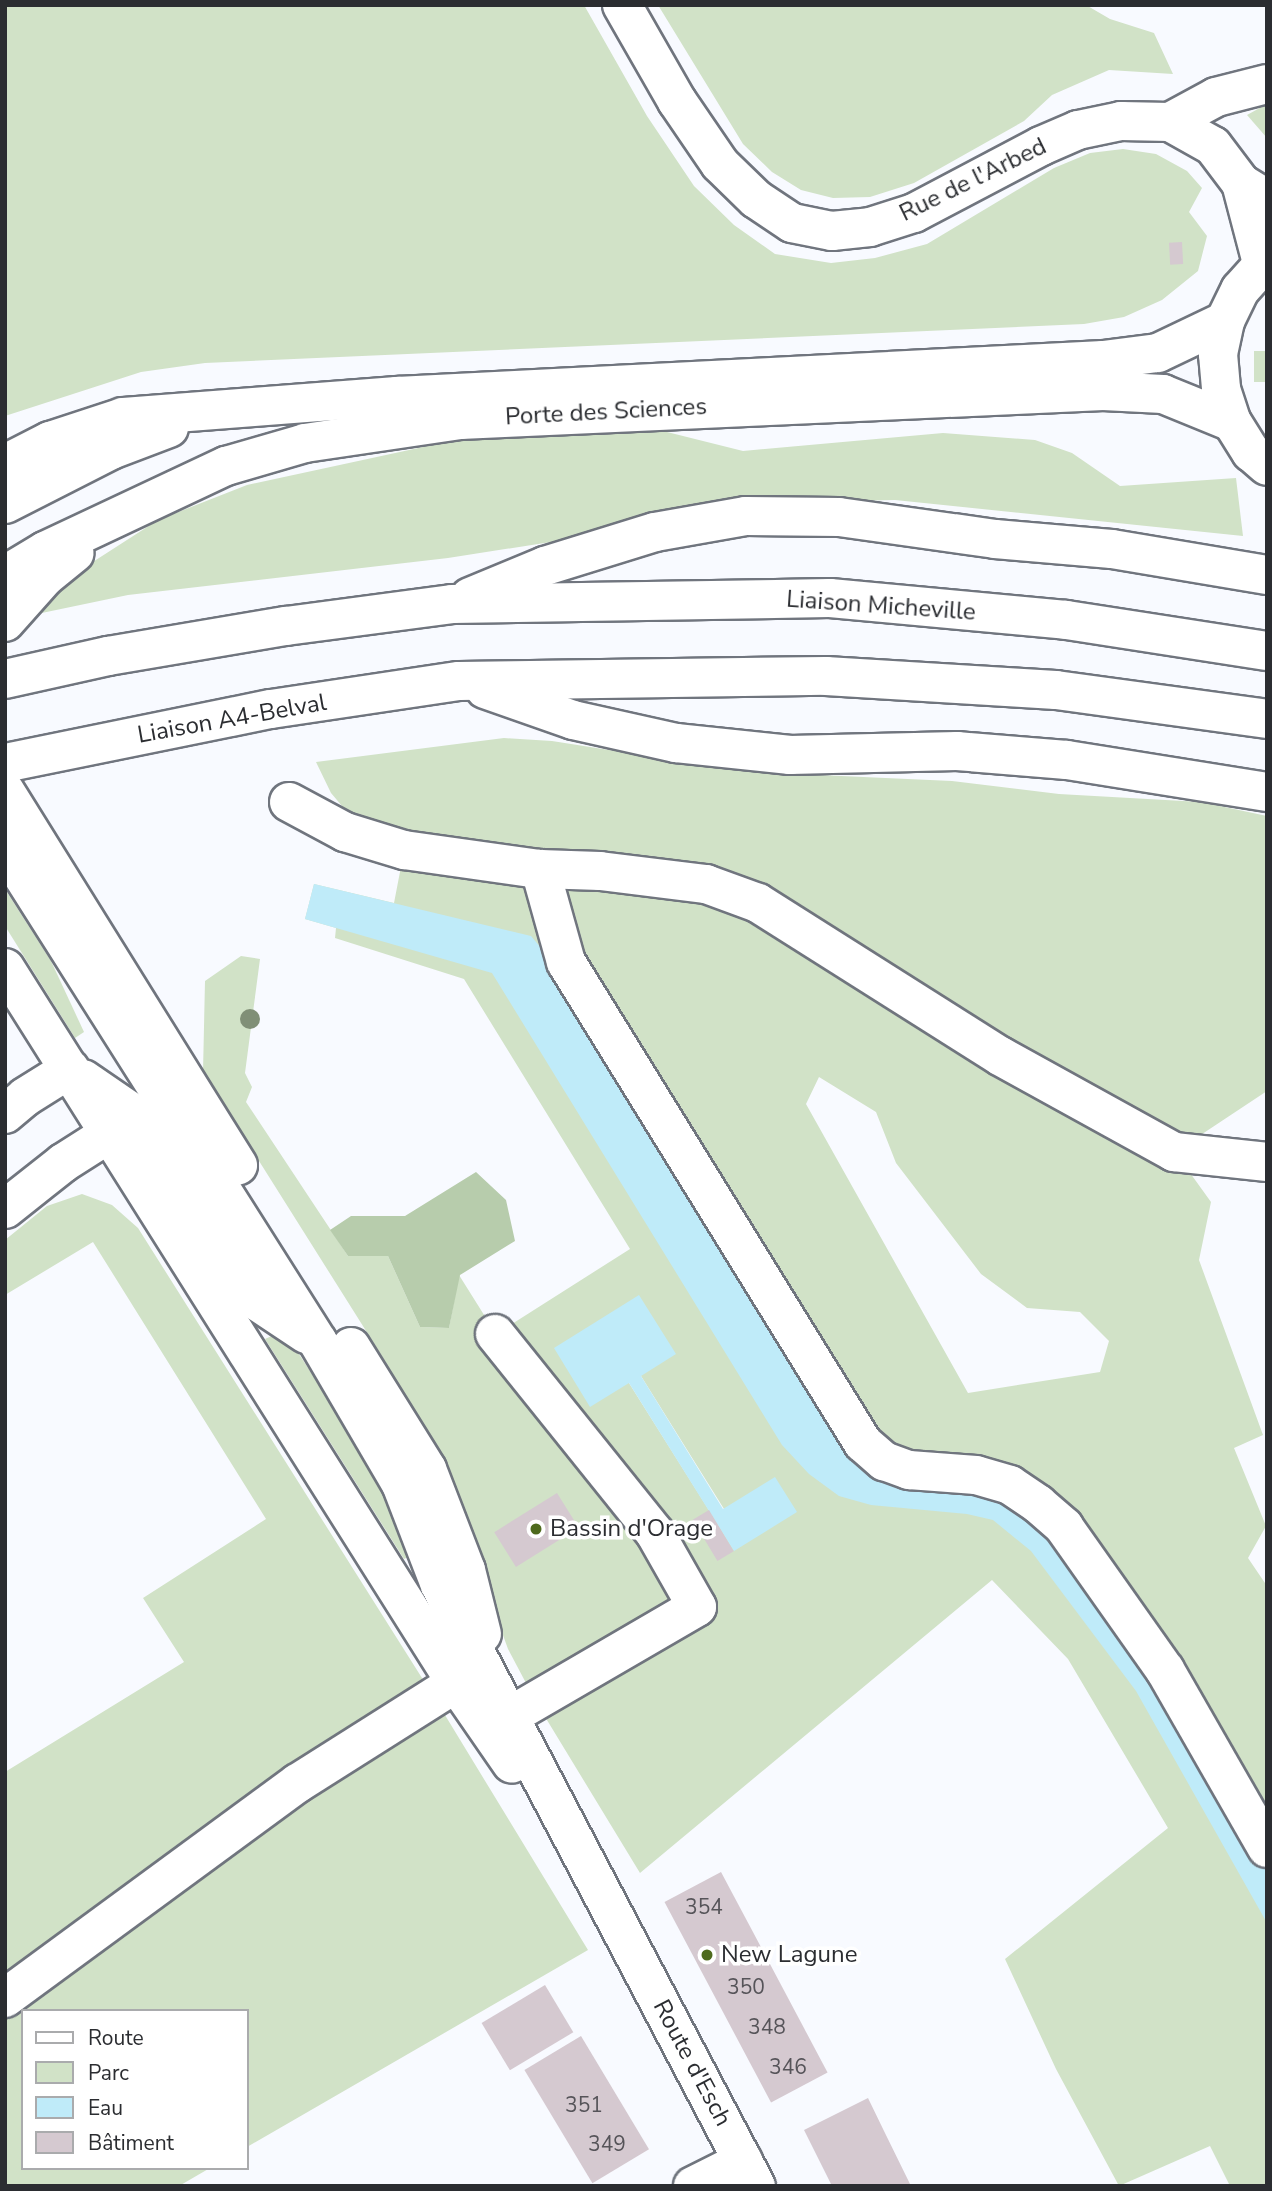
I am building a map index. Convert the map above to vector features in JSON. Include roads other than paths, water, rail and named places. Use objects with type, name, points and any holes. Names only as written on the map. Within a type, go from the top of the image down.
[{"type":"main road","name":"Rue de l'Arbed","points":[[622,5],[677,101],[720,164],[757,199],[792,223],[832,231],[870,227],[914,213],[1041,146],[1078,130],[1121,121],[1171,122],[1213,146],[1254,191],[1264,262]]},
{"type":"main road","points":[[1171,122],[1216,97],[1267,85]]},
{"type":"main road","points":[[1264,262],[1240,290],[1225,321],[1219,366],[1221,389],[1232,422],[1251,452],[1267,466]]},
{"type":"main road","name":"Porte des Sciences","points":[[5,464],[50,441],[123,417],[397,396],[1103,360],[1158,353],[1225,321]]},
{"type":"main road","name":"Porte des Sciences","points":[[5,575],[45,551],[128,510],[226,466],[305,443],[460,420],[1103,391],[1163,394],[1232,422]]},
{"type":"main road","name":"Porte des Sciences","points":[[5,504],[111,450],[214,411]]},
{"type":"main road","points":[[5,622],[45,578],[128,510]]},
{"type":"main road","points":[[5,679],[108,656],[258,630],[452,604],[545,566],[655,532],[746,516],[839,517],[995,538],[1112,548],[1267,575]]},
{"type":"main road","name":"Liaison Micheville","points":[[452,604],[830,598],[1066,620],[1267,651]]},
{"type":"main road","points":[[459,681],[826,676],[1056,690],[1267,719]]},
{"type":"main road","points":[[459,681],[573,720],[676,743],[790,755],[957,751],[1053,758],[1267,792]]},
{"type":"main road","name":"Liaison A4-Belval","points":[[5,763],[271,709],[459,681]]},
{"type":"main road","points":[[5,791],[150,1108],[456,1683],[608,1901]]},
{"type":"main road","points":[[289,802],[345,832],[404,850],[540,869],[600,871],[706,884],[758,903],[1000,1056],[1174,1152],[1267,1162]]},
{"type":"main road","points":[[5,848],[252,1298],[318,1342],[401,1484],[440,1585],[608,1901]]},
{"type":"main road","points":[[540,869],[566,962],[863,1443],[884,1461],[909,1470],[976,1475],[1010,1485],[1038,1504],[1064,1527],[1165,1670],[1267,1848]]},
{"type":"main road","points":[[5,968],[70,1069],[150,1108],[427,1469],[466,1570],[502,1701]]},
{"type":"main road","points":[[5,1114],[24,1097],[70,1069]]},
{"type":"main road","points":[[5,1209],[63,1163],[150,1108]]},
{"type":"main road","points":[[495,1334],[655,1533],[697,1607],[502,1701]]},
{"type":"main road","points":[[5,1998],[298,1783],[456,1683]]},
{"type":"main road","name":"Route d'Esch","points":[[608,1901],[750,2173]]},
{"type":"main road","points":[[693,2186],[750,2173]]},
{"type":"water","points":[[314,884],[531,936],[557,967],[857,1448],[975,1483],[1034,1510],[1159,1674],[1267,1868],[1267,1923],[1136,1691],[1031,1551],[993,1520],[967,1514],[871,1505],[839,1496],[809,1474],[782,1445],[492,973],[305,919]]},
{"type":"water","points":[[639,1295],[676,1354],[641,1376],[723,1509],[775,1477],[797,1512],[734,1551],[629,1383],[590,1407],[554,1348]]},
{"type":"place","name":"Bassin d'Orage","points":[[536,1529]]},
{"type":"place","name":"New Lagune","points":[[707,1955]]}]
